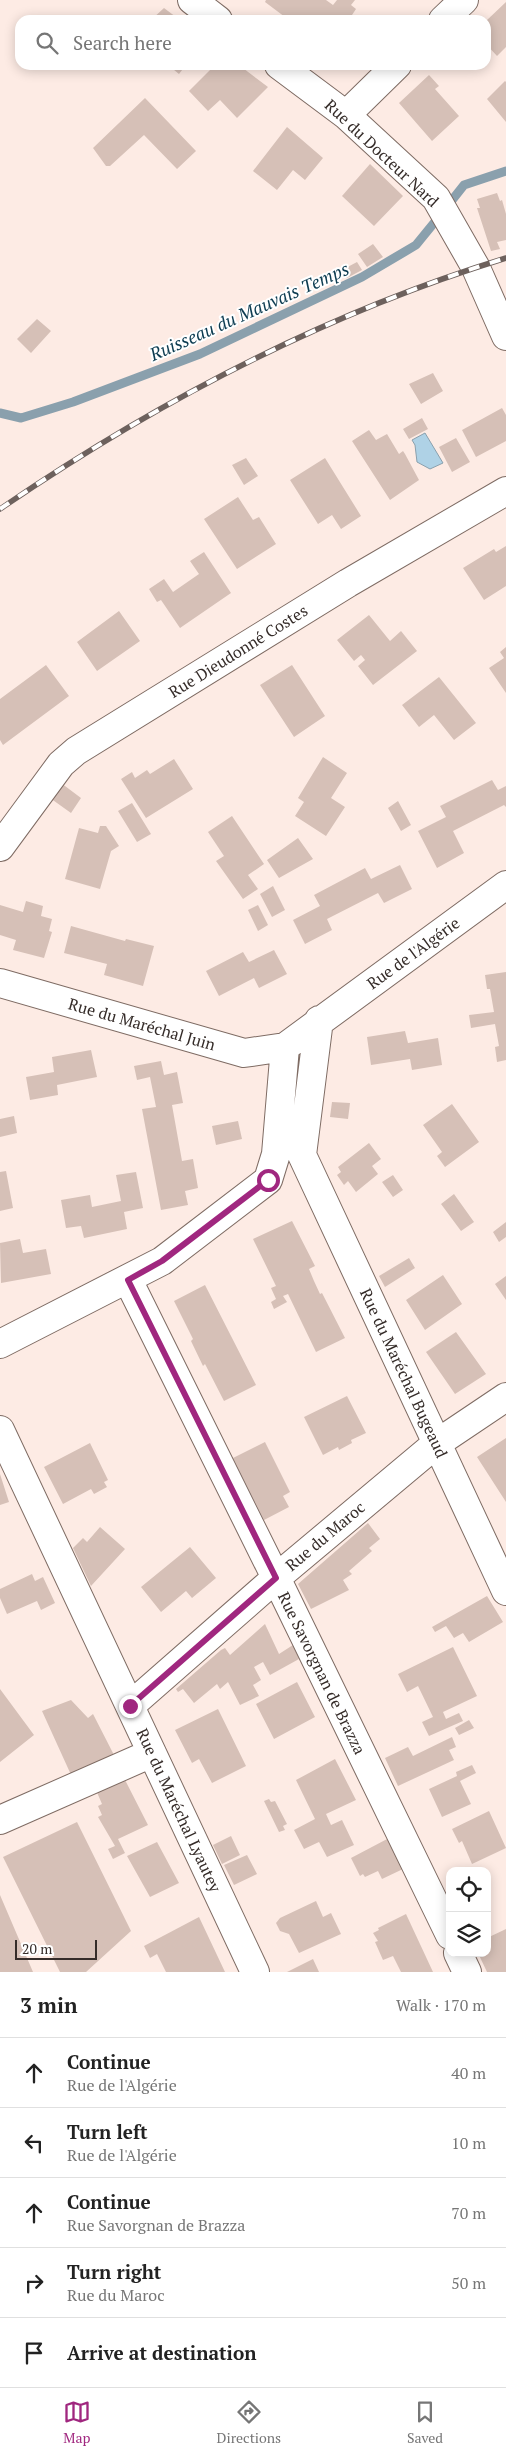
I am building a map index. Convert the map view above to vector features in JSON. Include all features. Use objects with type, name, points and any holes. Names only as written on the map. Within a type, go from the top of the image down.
[{"type":"street","points":[[448,15],[464,0]]},
{"type":"street","name":"Rue du Docteur Nard","points":[[286,70],[346,115],[436,198],[476,268],[506,336]]},
{"type":"street","points":[[346,115],[392,70]]},
{"type":"street","name":"Rue Dieudonné Costes","points":[[0,847],[61,764],[76,751],[348,583],[506,491]]},
{"type":"street","name":"Rue de l'Algérie","points":[[285,1048],[320,1020],[506,885]]},
{"type":"street","name":"Rue du Maréchal Juin","points":[[0,983],[244,1054],[285,1048]]},
{"type":"street","points":[[276,1154],[302,1155],[320,1020]]},
{"type":"street","points":[[0,1344],[162,1261],[268,1180],[276,1154],[285,1048]]},
{"type":"street","name":"Rue du Maréchal Bugeaud","points":[[302,1155],[506,1591]]},
{"type":"street","name":"Rue Savorgnan de Brazza","points":[[128,1280],[276,1578],[446,1928]]},
{"type":"street","name":"Rue du Maroc","points":[[130,1706],[276,1578],[436,1444],[506,1397]]},
{"type":"street","name":"Rue du Maréchal Lyautey","points":[[0,1430],[255,1972]]},
{"type":"street","points":[[0,1820],[152,1753]]},
{"type":"street","points":[[460,1957],[468,1972]]},
{"type":"water","points":[[425,433],[443,463],[430,469],[417,462],[415,445],[412,440]]},
{"type":"building","points":[[266,0],[326,0],[333,5],[337,0],[355,0],[351,5],[356,9],[352,15],[282,15],[265,2]]},
{"type":"building","points":[[506,2],[506,47],[497,56],[491,49],[491,16]]},
{"type":"building","points":[[164,8],[173,15],[156,15]]},
{"type":"building","points":[[174,70],[182,70],[179,74]]},
{"type":"building","points":[[210,70],[246,70],[268,87],[237,118],[220,100],[208,111],[189,91]]},
{"type":"building","points":[[429,75],[439,86],[435,89],[459,116],[432,141],[399,103]]},
{"type":"building","points":[[506,82],[506,122],[487,99]]},
{"type":"building","points":[[145,98],[196,151],[177,169],[144,135],[110,166],[106,166],[93,148]]},
{"type":"building","points":[[287,127],[323,158],[305,180],[293,170],[277,190],[253,171]]},
{"type":"building","points":[[370,164],[403,196],[374,226],[342,196]]},
{"type":"building","points":[[497,193],[500,201],[502,200],[506,214],[506,240],[497,242],[500,249],[491,251],[477,208],[480,208],[477,199]]},
{"type":"building","points":[[373,244],[383,257],[367,267],[358,254]]},
{"type":"building","points":[[357,262],[362,270],[347,278],[340,271]]},
{"type":"building","points":[[37,319],[51,331],[31,353],[17,339]]},
{"type":"building","points":[[433,373],[443,391],[421,404],[409,384]]},
{"type":"building","points":[[502,408],[506,415],[506,441],[476,457],[462,430]]},
{"type":"building","points":[[422,418],[428,429],[409,439],[403,429]]},
{"type":"building","points":[[369,430],[376,440],[387,434],[399,454],[403,451],[419,480],[390,500],[352,441]]},
{"type":"building","points":[[456,438],[470,462],[452,472],[439,447]]},
{"type":"building","points":[[246,458],[258,476],[244,485],[232,465]]},
{"type":"building","points":[[325,458],[361,516],[341,529],[332,515],[318,524],[290,480]]},
{"type":"building","points":[[238,497],[253,520],[259,517],[276,544],[237,569],[204,519]]},
{"type":"building","points":[[506,546],[506,586],[484,600],[463,568],[494,549],[496,552]]},
{"type":"building","points":[[204,552],[231,593],[180,628],[161,600],[157,602],[149,589],[164,579],[173,592],[199,574],[190,561]]},
{"type":"building","points":[[119,611],[140,641],[97,671],[77,642]]},
{"type":"building","points":[[369,615],[390,641],[401,631],[417,651],[373,685],[358,666],[365,660],[361,655],[354,661],[337,640]]},
{"type":"building","points":[[506,647],[506,693],[489,668],[504,658],[500,652]]},
{"type":"building","points":[[46,665],[69,696],[3,745],[0,740],[0,699]]},
{"type":"building","points":[[292,665],[325,716],[294,737],[260,685]]},
{"type":"building","points":[[439,677],[476,723],[454,740],[434,715],[419,727],[402,705]]},
{"type":"building","points":[[323,757],[347,773],[331,798],[345,807],[326,836],[295,816],[304,802],[298,798]]},
{"type":"building","points":[[174,759],[193,789],[146,818],[121,779],[132,772],[135,778],[147,770],[150,774]]},
{"type":"building","points":[[492,780],[498,790],[506,786],[506,807],[504,805],[453,831],[464,853],[437,868],[418,831],[446,817],[440,806]]},
{"type":"building","points":[[61,783],[81,798],[71,813],[50,798]]},
{"type":"building","points":[[398,801],[411,825],[401,831],[388,808]]},
{"type":"building","points":[[132,803],[151,834],[137,842],[118,811]]},
{"type":"building","points":[[232,816],[264,864],[248,875],[258,889],[243,899],[216,861],[224,856],[208,832]]},
{"type":"building","points":[[100,826],[106,826],[119,846],[111,851],[100,889],[65,879],[79,828],[98,833]]},
{"type":"building","points":[[298,838],[313,859],[279,878],[267,860]]},
{"type":"building","points":[[400,865],[412,889],[384,903],[378,893],[327,919],[332,930],[305,944],[293,920],[320,906],[314,895],[365,868],[371,879]]},
{"type":"building","points":[[273,886],[285,910],[272,917],[260,894]]},
{"type":"building","points":[[26,901],[43,906],[41,916],[52,919],[49,931],[52,932],[44,958],[13,950],[16,940],[0,935],[0,905],[23,912]]},
{"type":"building","points":[[258,905],[268,925],[258,931],[248,910]]},
{"type":"building","points":[[71,926],[125,941],[126,939],[154,946],[143,986],[104,975],[107,964],[64,953]]},
{"type":"building","points":[[274,950],[287,974],[259,988],[254,978],[219,996],[206,971],[243,952],[249,962]]},
{"type":"building","points":[[506,972],[506,1060],[497,1062],[495,1047],[499,1046],[495,1024],[471,1028],[469,1015],[494,1012],[490,989],[487,989],[485,975]]},
{"type":"building","points":[[405,1031],[408,1043],[438,1038],[442,1065],[412,1070],[410,1059],[371,1065],[367,1037]]},
{"type":"building","points":[[91,1050],[97,1077],[57,1085],[58,1095],[30,1100],[26,1077],[54,1072],[52,1057]]},
{"type":"building","points":[[161,1061],[164,1075],[177,1072],[183,1103],[172,1105],[182,1161],[193,1159],[198,1188],[185,1191],[188,1205],[161,1210],[142,1109],[156,1107],[150,1077],[137,1080],[134,1066]]},
{"type":"building","points":[[332,1102],[350,1103],[348,1119],[330,1117]]},
{"type":"building","points":[[452,1104],[479,1142],[445,1167],[437,1156],[442,1152],[423,1125]]},
{"type":"building","points":[[14,1116],[17,1133],[0,1137],[0,1119]]},
{"type":"building","points":[[238,1121],[242,1139],[216,1145],[212,1126]]},
{"type":"building","points":[[369,1143],[381,1159],[372,1166],[378,1174],[356,1192],[348,1181],[344,1185],[337,1175],[341,1172],[338,1167]]},
{"type":"building","points":[[6,1171],[13,1208],[0,1211],[0,1172]]},
{"type":"building","points":[[136,1172],[143,1208],[124,1212],[127,1229],[84,1238],[81,1226],[66,1228],[61,1200],[90,1195],[92,1207],[121,1201],[116,1175]]},
{"type":"building","points":[[393,1175],[403,1190],[393,1197],[382,1182]]},
{"type":"building","points":[[454,1194],[474,1222],[461,1231],[441,1204]]},
{"type":"building","points":[[292,1221],[315,1266],[309,1269],[314,1281],[345,1338],[316,1352],[288,1294],[283,1296],[287,1302],[274,1309],[271,1302],[276,1299],[271,1288],[276,1286],[253,1239]]},
{"type":"building","points":[[506,1222],[506,1237],[499,1242],[493,1232]]},
{"type":"building","points":[[20,1239],[23,1253],[46,1249],[51,1274],[1,1283],[0,1243]]},
{"type":"building","points":[[409,1258],[415,1268],[385,1287],[379,1276]]},
{"type":"building","points":[[443,1275],[462,1304],[425,1330],[406,1300]]},
{"type":"building","points":[[506,1276],[506,1300],[495,1284]]},
{"type":"building","points":[[205,1285],[256,1385],[224,1401],[205,1364],[203,1366],[191,1341],[193,1339],[174,1301]]},
{"type":"building","points":[[456,1332],[486,1374],[455,1394],[426,1352]]},
{"type":"building","points":[[347,1396],[366,1433],[351,1440],[352,1443],[339,1450],[338,1447],[323,1455],[304,1417]]},
{"type":"building","points":[[506,1438],[506,1502],[477,1457]]},
{"type":"building","points":[[265,1442],[290,1492],[283,1496],[289,1507],[264,1520],[233,1458]]},
{"type":"building","points":[[90,1443],[108,1480],[104,1482],[107,1487],[94,1494],[91,1489],[63,1504],[44,1467]]},
{"type":"building","points":[[0,1474],[9,1502],[0,1505]]},
{"type":"building","points":[[368,1523],[380,1539],[369,1548],[372,1551],[349,1571],[352,1574],[343,1580],[349,1590],[311,1609],[298,1584]]},
{"type":"building","points":[[100,1527],[125,1549],[91,1586],[73,1548],[83,1538],[87,1542]]},
{"type":"building","points":[[190,1547],[216,1578],[192,1598],[186,1591],[161,1612],[141,1587]]},
{"type":"building","points":[[32,1574],[35,1581],[43,1577],[55,1603],[41,1610],[37,1601],[7,1614],[0,1598],[0,1589]]},
{"type":"building","points":[[487,1596],[503,1622],[469,1642],[463,1633],[454,1638],[446,1626],[435,1632],[432,1627]]},
{"type":"building","points":[[265,1624],[279,1654],[293,1645],[299,1659],[270,1675],[263,1662],[254,1667],[261,1680],[253,1685],[259,1696],[240,1705],[228,1682],[220,1689],[217,1684],[194,1703],[183,1689],[178,1692],[176,1689],[221,1650],[225,1648],[230,1655]]},
{"type":"building","points":[[453,1647],[477,1696],[443,1712],[446,1719],[459,1713],[463,1721],[429,1736],[422,1722],[433,1717],[418,1686],[407,1692],[398,1674]]},
{"type":"building","points":[[297,1682],[315,1717],[274,1739],[256,1704]]},
{"type":"building","points":[[0,1689],[34,1735],[0,1762]]},
{"type":"building","points":[[71,1700],[88,1718],[93,1714],[114,1755],[72,1777],[42,1711]]},
{"type":"building","points":[[218,1709],[246,1766],[212,1783],[199,1759],[192,1763],[175,1730]]},
{"type":"building","points":[[469,1720],[474,1728],[459,1735],[455,1728]]},
{"type":"building","points":[[452,1737],[456,1747],[449,1750],[454,1760],[398,1786],[385,1758],[408,1747],[413,1756]]},
{"type":"building","points":[[335,1759],[356,1800],[326,1814],[331,1825],[342,1820],[354,1845],[327,1857],[319,1842],[304,1849],[294,1830],[315,1819],[296,1780]]},
{"type":"building","points":[[472,1765],[476,1773],[460,1781],[471,1804],[442,1817],[429,1789],[457,1776],[456,1772]]},
{"type":"building","points":[[123,1776],[148,1825],[118,1839],[125,1853],[113,1859],[108,1849],[115,1846],[98,1817],[102,1815],[98,1806],[102,1804],[96,1790]]},
{"type":"building","points":[[269,1799],[271,1802],[275,1801],[287,1824],[283,1826],[285,1830],[279,1832],[264,1801]]},
{"type":"building","points":[[489,1811],[506,1848],[472,1864],[462,1841],[459,1843],[452,1829]]},
{"type":"building","points":[[77,1822],[131,1931],[86,1972],[60,1972],[3,1857]]},
{"type":"building","points":[[231,1836],[240,1855],[222,1864],[213,1845]]},
{"type":"building","points":[[389,1838],[403,1869],[382,1879],[378,1871],[365,1877],[363,1874],[360,1876],[351,1858]]},
{"type":"building","points":[[157,1842],[179,1883],[150,1897],[127,1856]]},
{"type":"building","points":[[247,1855],[257,1874],[234,1885],[224,1865]]},
{"type":"building","points":[[0,1895],[33,1972],[0,1972]]},
{"type":"building","points":[[316,1901],[323,1917],[331,1913],[341,1934],[299,1953],[289,1934],[280,1931],[276,1923],[280,1918]]},
{"type":"building","points":[[406,1914],[433,1972],[401,1972],[393,1956],[383,1960],[375,1942],[378,1941],[373,1933],[379,1930],[378,1928]]},
{"type":"building","points":[[199,1917],[225,1972],[166,1972],[157,1954],[150,1958],[144,1946]]},
{"type":"building","points":[[506,1929],[506,1972],[487,1972],[480,1957],[491,1957],[491,1936]]},
{"type":"building","points":[[313,1959],[319,1972],[287,1972]]},
{"type":"waterway","name":"Ruisseau du Mauvais Temps","points":[[449,204],[464,185],[506,171]]},
{"type":"waterway","name":"Ruisseau du Mauvais Temps","points":[[0,413],[21,418],[73,402],[200,354],[362,277],[416,245],[438,218]]},
{"type":"railway","points":[[0,509],[119,433],[244,364],[373,306],[439,280],[506,258]]},
{"type":"route","points":[[130,1706],[276,1578],[128,1280],[162,1261],[268,1180]]}]
